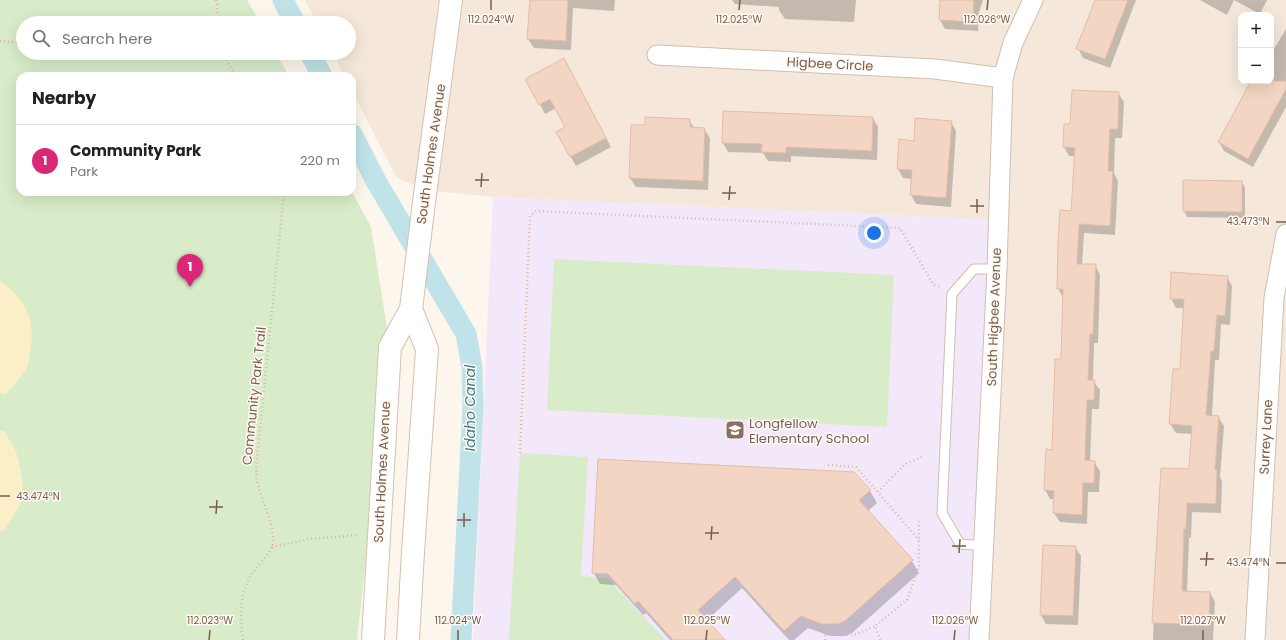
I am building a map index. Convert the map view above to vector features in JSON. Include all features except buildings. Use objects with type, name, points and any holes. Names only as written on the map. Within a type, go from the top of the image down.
[{"type":"main road","name":"South Holmes Avenue","points":[[373,640],[378,532],[390,347],[411,309],[451,0]]},
{"type":"main road","name":"South Holmes Avenue","points":[[408,640],[427,349],[411,309]]},
{"type":"street","name":"South Higbee Avenue","points":[[980,640],[997,269],[1003,78],[1013,42],[1033,0]]},
{"type":"street","name":"Higbee Circle","points":[[657,55],[935,69],[1003,78]]},
{"type":"street","name":"Surrey Lane","points":[[1255,640],[1274,298],[1286,234]]},
{"type":"lane","points":[[984,546],[960,544],[942,513],[952,294],[974,269],[997,269]]},
{"type":"path","points":[[216,0],[218,4],[217,16]]},
{"type":"path","points":[[0,41],[16,42]]},
{"type":"path","points":[[226,60],[234,72]]},
{"type":"path","name":"Community Park Trail","points":[[272,547],[272,532],[257,481],[256,469],[284,196]]},
{"type":"path","points":[[520,453],[530,216],[536,211],[900,228],[934,284],[952,294]]},
{"type":"path","points":[[878,492],[905,464],[922,457]]},
{"type":"path","points":[[828,465],[856,467],[919,540]]},
{"type":"path","points":[[825,640],[826,633],[854,635],[875,626],[908,600],[919,566],[919,519]]},
{"type":"path","points":[[243,640],[241,624],[242,599],[250,577],[272,547],[309,540],[378,532]]},
{"type":"path","points":[[875,626],[880,640]]},
{"type":"shaded area","points":[[305,0],[1286,0],[1286,640],[978,640],[997,220],[493,197],[426,190],[397,178],[356,99],[356,72],[342,72],[336,60],[356,60],[356,16],[313,16]]},
{"type":"shaded area","name":"Longfellow Elementary School","points":[[493,197],[998,220],[978,640],[473,640]]},
{"type":"green space","points":[[0,0],[247,0],[256,16],[16,16],[16,60],[280,60],[287,72],[16,72],[16,196],[354,196],[371,227],[390,347],[357,640],[0,640]]},
{"type":"green space","points":[[554,259],[894,275],[887,427],[547,410]]},
{"type":"green space","points":[[520,453],[588,457],[581,576],[607,578],[666,640],[509,640]]},
{"type":"sand","points":[[0,281],[16,295],[22,303],[27,312],[32,331],[28,365],[21,377],[6,394],[0,393]]},
{"type":"sand","points":[[0,431],[4,431],[16,451],[23,482],[20,505],[4,530],[0,532]]},
{"type":"waterway","name":"Idaho Canal","points":[[283,0],[291,16]]},
{"type":"waterway","name":"Idaho Canal","points":[[314,60],[320,72]]},
{"type":"waterway","name":"Idaho Canal","points":[[356,142],[376,181],[466,334],[472,367],[473,407],[461,640]]},
{"type":"place","name":"Community Park","points":[[190,287]]},
{"type":"place","name":"Longfellow Elementary School","points":[[735,430]]}]
